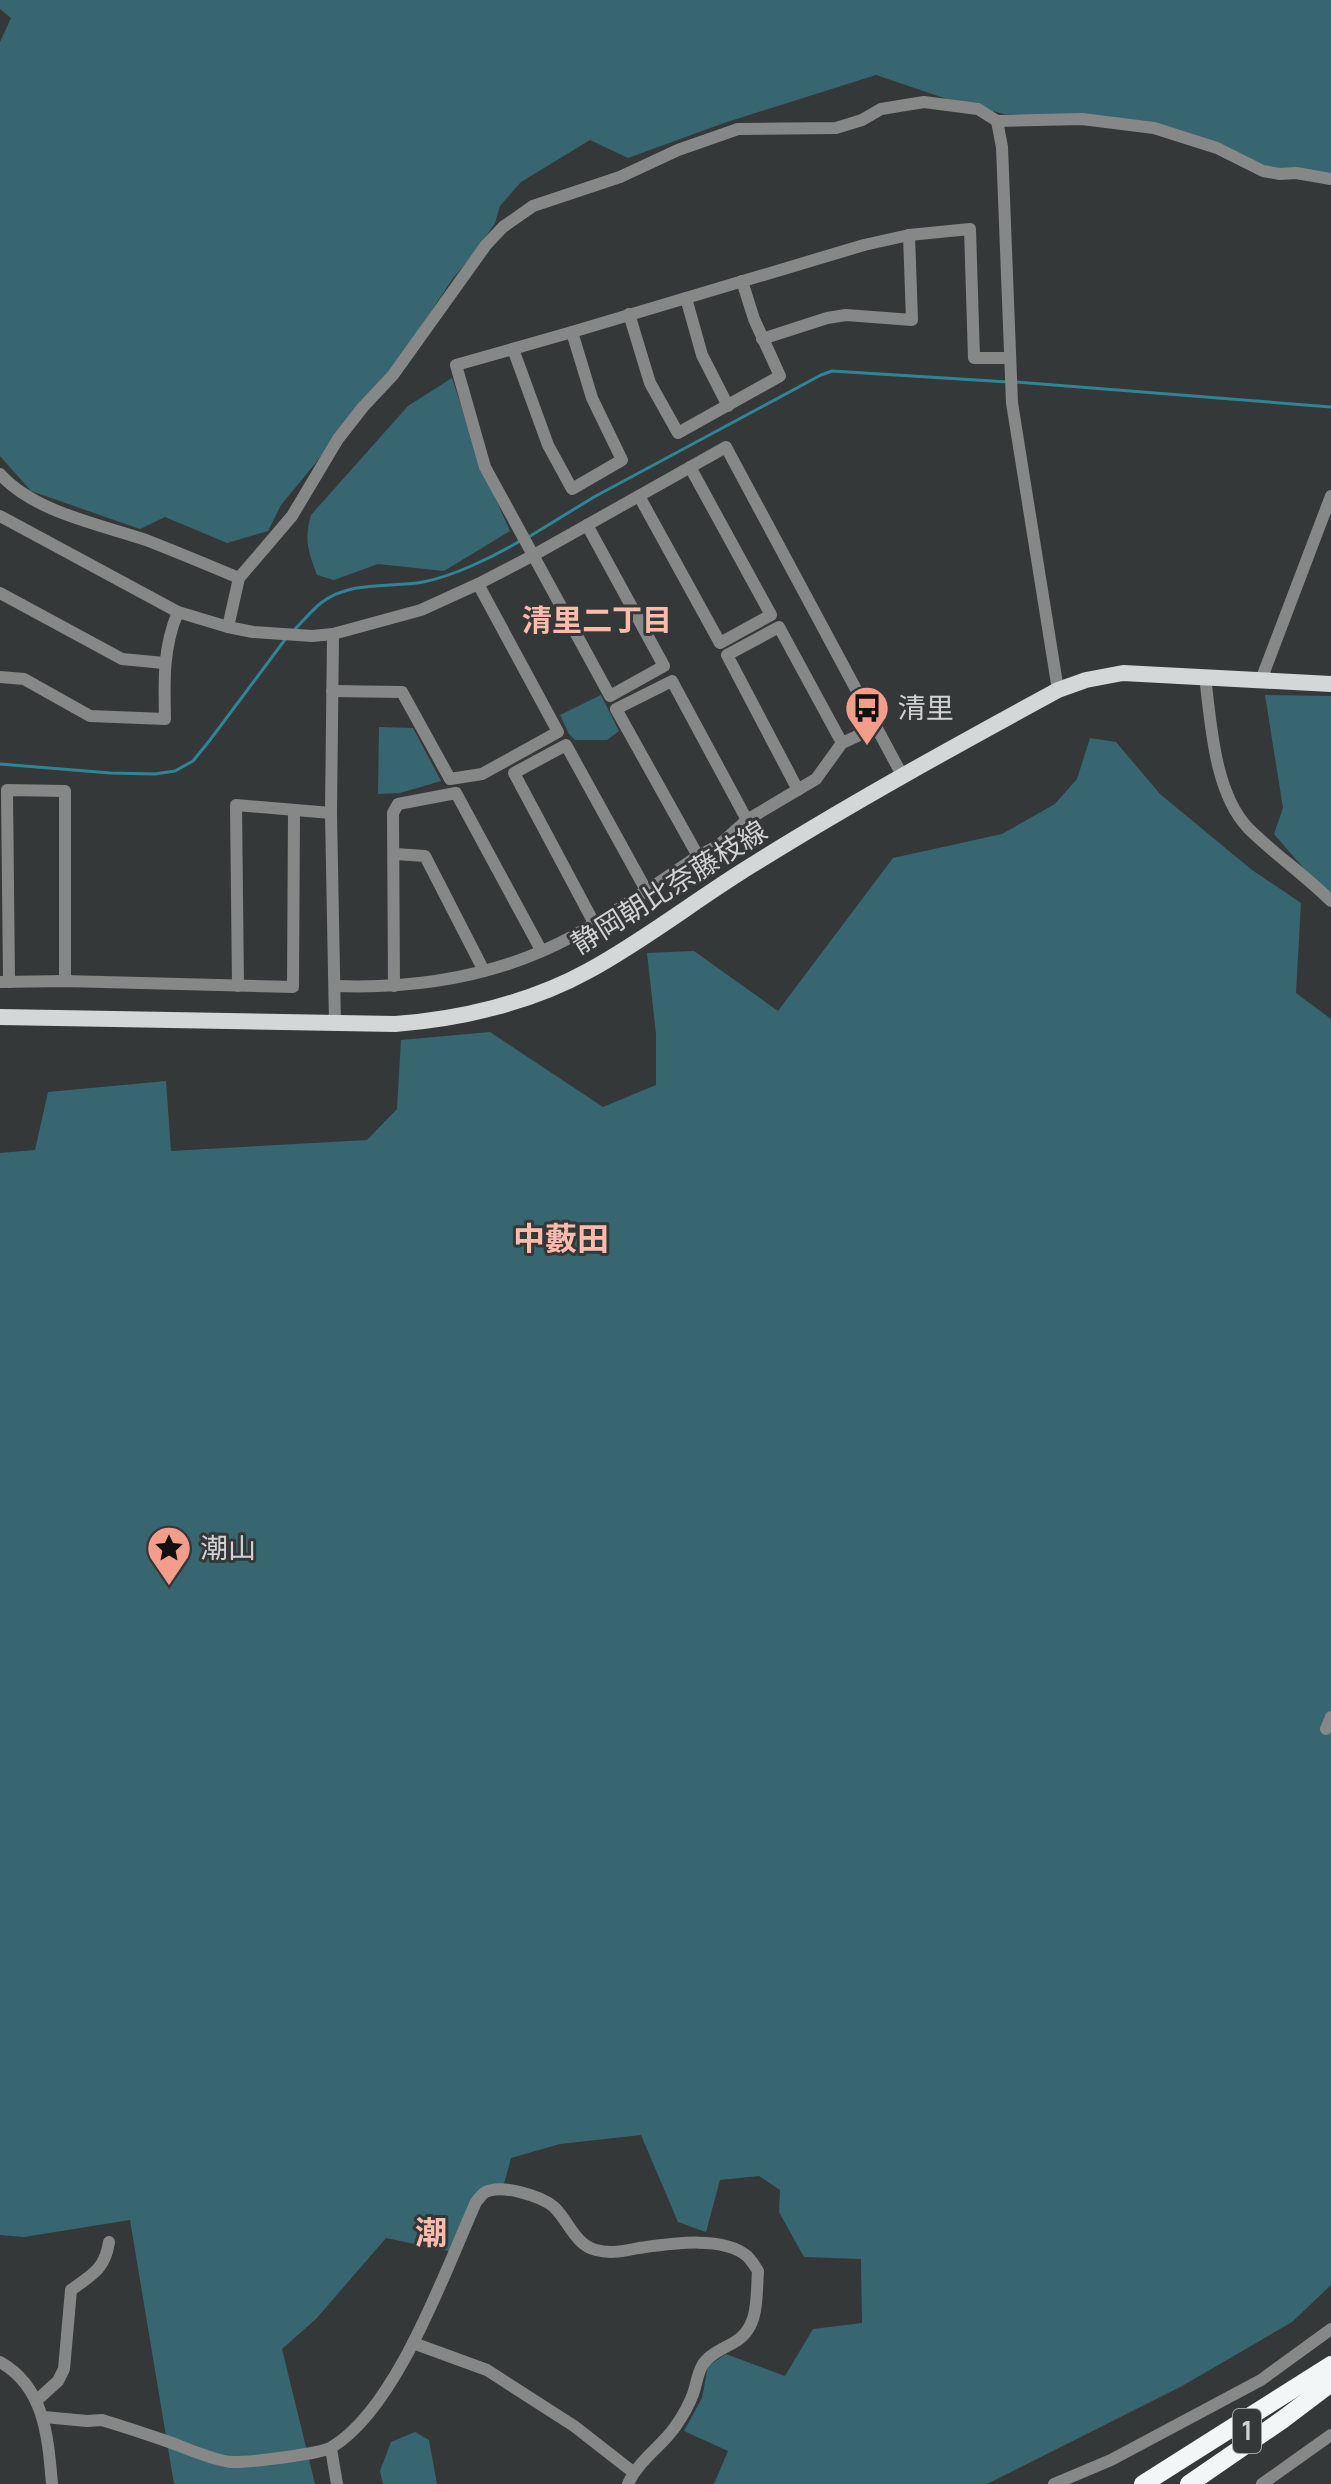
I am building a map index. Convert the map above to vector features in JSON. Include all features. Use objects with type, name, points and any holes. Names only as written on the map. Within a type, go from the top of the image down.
[{"type":"highway","points":[[1150,2483],[1331,2365]]},
{"type":"highway","points":[[1189,2484],[1282,2420],[1331,2381]]},
{"type":"highway","name":"1","points":[[1150,2483],[1331,2381]]},
{"type":"main road","name":"静岡朝比奈藤枝線","points":[[0,1017],[335,1025],[422,1022],[518,1001],[559,985],[620,953],[754,863],[902,775],[1058,690],[1086,680],[1123,673],[1331,684]]},
{"type":"street","points":[[228,627],[239,578],[292,516],[338,439],[393,375],[486,245],[503,227],[533,206],[620,177],[678,150],[738,129],[836,128],[862,120],[881,109],[924,102],[978,109],[997,121],[1082,119],[1154,128],[1217,148],[1263,171],[1331,179]]},
{"type":"street","points":[[997,121],[1002,147],[1011,390],[1058,690]]},
{"type":"street","points":[[587,525],[664,666],[610,696],[485,467],[456,365],[837,252],[909,235],[970,229],[974,358],[1009,365]]},
{"type":"street","points":[[762,339],[846,315],[912,320],[909,235]]},
{"type":"street","points":[[629,314],[650,383],[678,433],[780,376],[762,339],[742,281]]},
{"type":"street","points":[[686,298],[702,355],[728,406]]},
{"type":"street","points":[[513,349],[548,445],[572,489],[622,460],[592,398],[572,332]]},
{"type":"street","points":[[0,516],[178,612],[253,632],[312,636],[333,634],[421,610],[478,584],[726,447],[902,775]]},
{"type":"street","points":[[639,496],[720,643],[771,615],[690,467]]},
{"type":"street","points":[[0,474],[11,486],[31,498],[239,578]]},
{"type":"street","points":[[1261,680],[1331,496]]},
{"type":"street","points":[[332,691],[402,692],[450,779],[482,774],[558,732],[478,584]]},
{"type":"street","points":[[0,593],[122,659],[164,663]]},
{"type":"street","points":[[0,677],[24,679],[90,716],[165,719],[164,663],[169,633],[178,612]]},
{"type":"street","points":[[798,790],[727,655],[779,627],[842,743]]},
{"type":"street","points":[[333,634],[331,813],[335,1025]]},
{"type":"street","points":[[1205,677],[1216,762],[1230,798],[1246,825],[1331,901]]},
{"type":"street","points":[[698,856],[616,709],[672,681],[747,820]]},
{"type":"street","points":[[335,986],[394,986],[449,979],[513,963],[570,937],[719,845],[747,820],[816,779],[842,743],[877,727]]},
{"type":"street","points":[[594,923],[514,773],[566,745],[646,890]]},
{"type":"street","points":[[65,981],[65,791],[7,790],[5,982],[293,987],[294,810]]},
{"type":"street","points":[[394,986],[393,813],[398,804],[456,793],[541,950]]},
{"type":"street","points":[[238,986],[236,805],[331,813]]},
{"type":"street","points":[[395,854],[425,856],[484,971]]},
{"type":"street","points":[[44,2417],[102,2420],[231,2462],[331,2449],[379,2403],[413,2343],[476,2202],[485,2192],[503,2188],[539,2198],[555,2208],[586,2246],[597,2251],[616,2252],[699,2242],[746,2255],[758,2271],[750,2330],[704,2361],[690,2400],[676,2426],[630,2478],[574,2426],[487,2370],[413,2343]]},
{"type":"street","points":[[36,2401],[58,2381],[64,2369],[71,2290],[98,2270],[107,2257],[109,2242]]},
{"type":"street","points":[[1054,2484],[1111,2460],[1261,2380],[1331,2329]]},
{"type":"street","points":[[0,2362],[13,2369],[44,2417],[52,2484]]},
{"type":"street","points":[[1262,2484],[1331,2435]]},
{"type":"street","points":[[331,2449],[337,2484]]},
{"type":"shaded area","points":[[0,0],[1331,0],[1331,175],[1260,165],[1114,118],[1004,114],[876,75],[724,123],[628,158],[590,140],[521,182],[500,206],[495,223],[453,278],[393,369],[281,505],[268,531],[227,543],[165,517],[140,529],[31,491],[0,456],[0,42],[11,18],[0,9]]},
{"type":"shaded area","points":[[452,378],[482,468],[510,531],[444,571],[378,564],[334,580],[317,575],[308,545],[311,515],[408,406]]},
{"type":"shaded area","points":[[601,695],[619,731],[607,740],[575,740],[560,715]]},
{"type":"shaded area","points":[[1265,695],[1331,696],[1331,900],[1274,834],[1283,808]]},
{"type":"shaded area","points":[[379,727],[413,728],[441,781],[400,793],[378,794]]},
{"type":"shaded area","points":[[1090,738],[1116,742],[1160,794],[1252,870],[1301,903],[1296,993],[1331,1019],[1331,2285],[1292,2322],[1182,2386],[987,2484],[714,2484],[728,2451],[684,2431],[702,2398],[708,2366],[726,2354],[785,2376],[813,2329],[862,2323],[861,2259],[804,2257],[779,2212],[780,2190],[759,2176],[720,2180],[706,2232],[678,2222],[641,2135],[560,2144],[511,2158],[504,2184],[484,2192],[449,2251],[386,2238],[316,2319],[282,2349],[315,2484],[174,2484],[130,2220],[24,2237],[0,2235],[0,1153],[35,1150],[48,1092],[166,1081],[171,1151],[367,1140],[397,1109],[401,1040],[490,1032],[603,1107],[656,1085],[656,1034],[647,953],[694,951],[778,1011],[893,858],[1002,834],[1055,804],[1077,779]]},
{"type":"shaded area","points":[[415,2432],[429,2440],[437,2484],[383,2484],[380,2471],[391,2442]]},
{"type":"waterway","points":[[527,538],[594,497],[832,371],[1008,382]]},
{"type":"waterway","points":[[1016,382],[1331,407]]},
{"type":"waterway","points":[[295,629],[332,596],[357,588],[435,579],[473,565],[520,541]]},
{"type":"waterway","points":[[0,764],[110,773],[175,771],[193,761],[287,637]]},
{"type":"place","name":"清里","points":[[867,747]]},
{"type":"place","name":"潮山","points":[[169,1587]]},
{"type":"district","name":"清里二丁目","points":[[597,621]]},
{"type":"district","name":"中藪田","points":[[561,1239]]},
{"type":"district","name":"潮","points":[[431,2233]]}]
